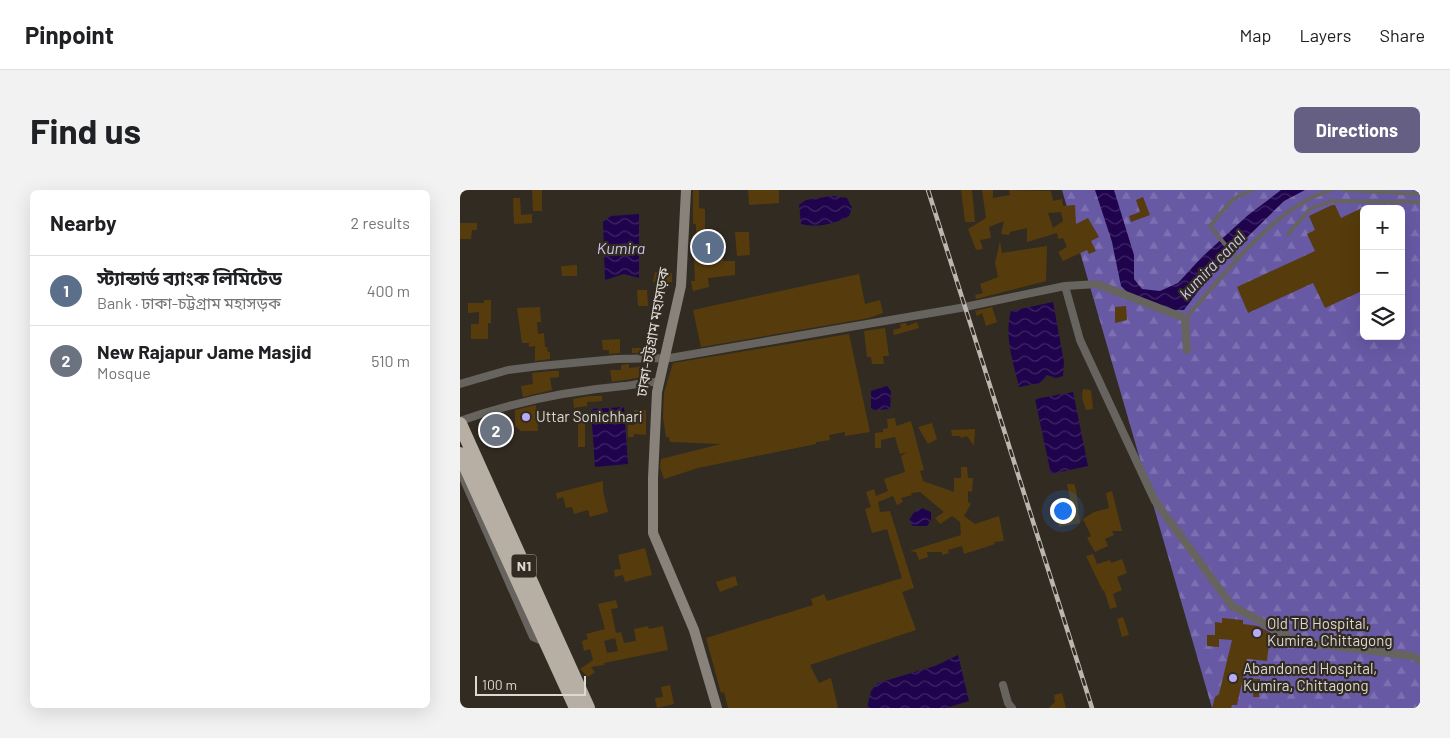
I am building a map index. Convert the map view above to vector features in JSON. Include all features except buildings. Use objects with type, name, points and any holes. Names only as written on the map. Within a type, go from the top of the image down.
[{"type":"highway","name":"N1","points":[[460,423],[588,708]]},
{"type":"highway","name":"N1","points":[[460,454],[576,708]]},
{"type":"street","name":"ঢাকা-চট্টগ্রাম মহাসড়ক","points":[[686,190],[681,286],[658,382],[653,478],[654,533],[694,630],[718,708]]},
{"type":"street","points":[[460,384],[508,370],[616,359],[664,358],[951,310],[1065,286],[1097,284],[1185,319],[1187,350]]},
{"type":"street","points":[[1065,286],[1080,340],[1154,502],[1232,606],[1300,642],[1412,656],[1420,660]]},
{"type":"street","points":[[460,423],[495,408],[591,389],[658,382]]},
{"type":"street","points":[[460,471],[533,637],[540,640]]},
{"type":"street","points":[[1003,685],[1008,703],[1012,708]]},
{"type":"lane","points":[[1237,259],[1212,231],[1211,223],[1233,199],[1252,190]]},
{"type":"lane","points":[[1185,319],[1237,259],[1284,214],[1303,201],[1332,190]]},
{"type":"lane","points":[[1342,190],[1420,194]]},
{"type":"lane","points":[[1288,234],[1310,209],[1331,201],[1420,202]]},
{"type":"green space","points":[[1062,190],[1420,190],[1420,708],[1212,708]]},
{"type":"water","name":"kumira canal","points":[[1095,190],[1114,190],[1134,255],[1134,279],[1142,289],[1160,291],[1178,283],[1202,257],[1247,216],[1281,190],[1305,190],[1284,201],[1214,270],[1184,310],[1171,310],[1129,294],[1121,286],[1112,242]]},
{"type":"water","points":[[832,196],[847,198],[852,208],[849,216],[826,224],[813,226],[801,224],[799,205],[806,200]]},
{"type":"water","name":"Kumira","points":[[639,214],[639,278],[624,274],[605,280],[603,222],[611,216]]},
{"type":"water","points":[[1053,302],[1064,362],[1063,376],[1056,378],[1047,375],[1040,383],[1019,387],[1009,340],[1008,330],[1011,311]]},
{"type":"water","points":[[887,386],[891,391],[890,409],[874,410],[871,408],[871,391]]},
{"type":"water","points":[[1073,392],[1088,466],[1051,474],[1035,399]]},
{"type":"water","points":[[624,407],[628,464],[595,467],[591,409]]},
{"type":"water","points":[[922,508],[931,512],[931,520],[927,526],[913,526],[909,520],[915,511]]},
{"type":"water","points":[[958,655],[969,701],[946,708],[867,708],[871,691],[878,683],[935,666]]},
{"type":"railway","points":[[928,190],[1092,708]]},
{"type":"place","name":"স্ট্যান্ডার্ড ব্যাংক লিমিটেড","points":[[708,247]]},
{"type":"place","name":"Uttar Sonichhari","points":[[526,417]]},
{"type":"place","name":"New Rajapur Jame Masjid","points":[[496,430]]},
{"type":"place","name":"Old TB Hospital, Kumira, Chittagong","points":[[1257,633]]},
{"type":"place","name":"Abandoned Hospital, Kumira, Chittagong","points":[[1233,678]]}]
